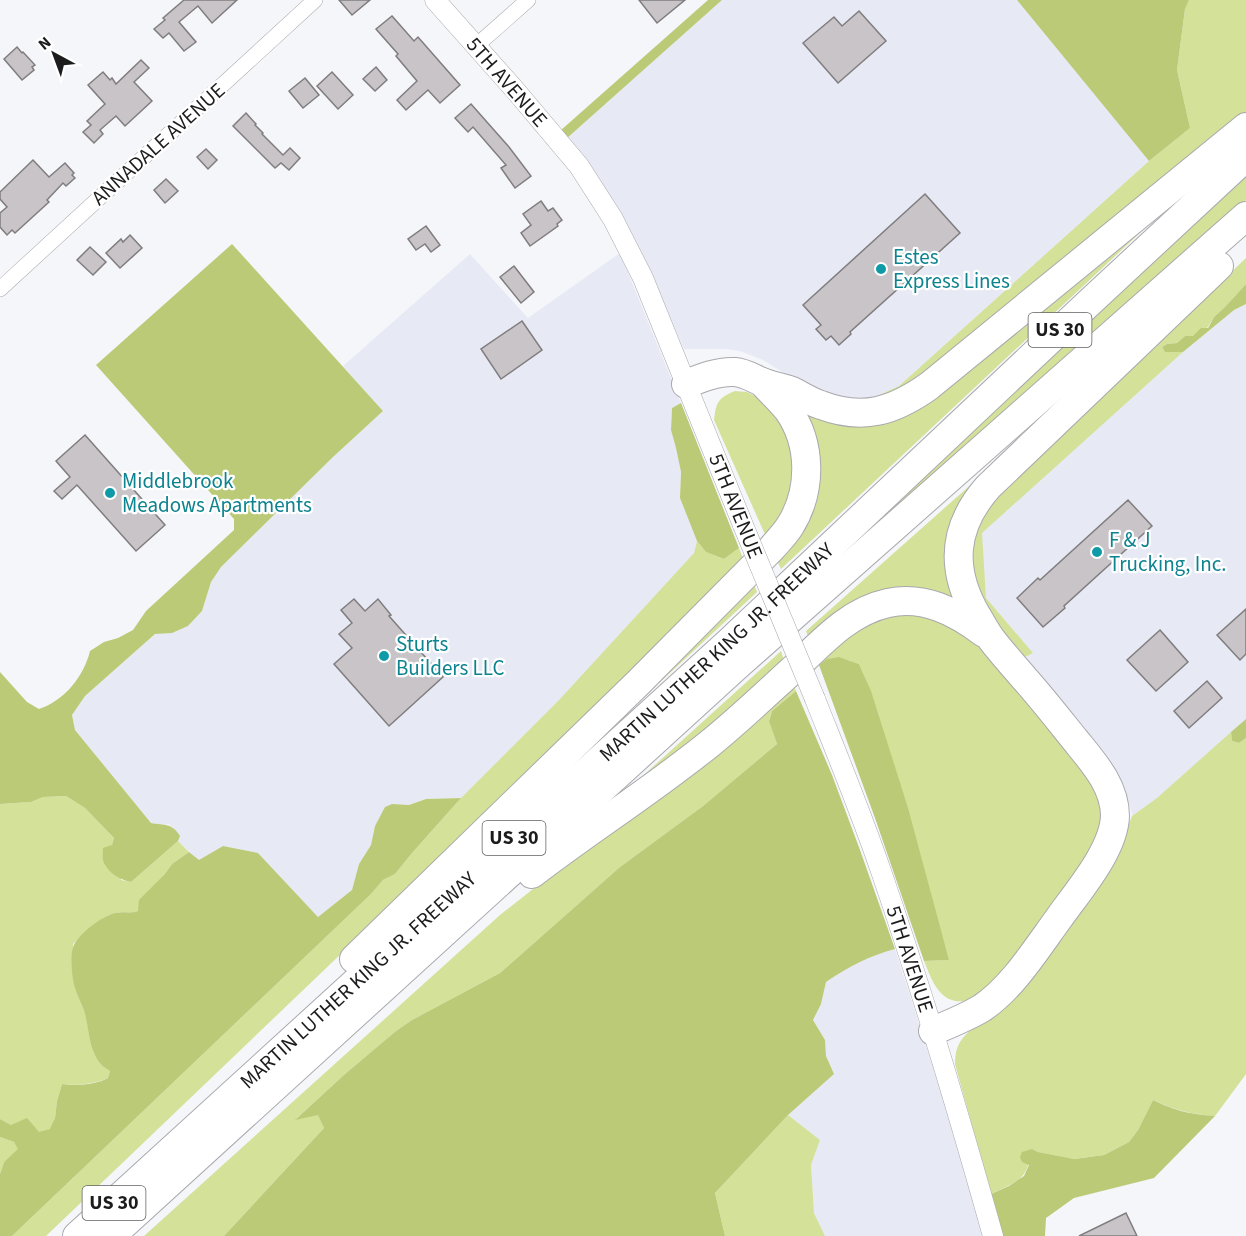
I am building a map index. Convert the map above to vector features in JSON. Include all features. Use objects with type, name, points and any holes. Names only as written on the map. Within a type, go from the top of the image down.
[{"type":"highway","points":[[686,384],[720,373],[743,373],[836,411],[873,412],[901,404],[929,386],[1246,127]]},
{"type":"highway","name":"MARTIN LUTHER KING JR. FREEWAY","points":[[77,1236],[729,642],[1246,157]]},
{"type":"highway","name":"MARTIN LUTHER KING JR. FREEWAY","points":[[111,1236],[739,664],[1246,216]]},
{"type":"highway","points":[[933,1031],[968,1016],[984,1006],[1009,984],[1041,944],[1098,862],[1107,847],[1115,818],[1107,783],[1036,692],[990,638],[969,603],[960,575],[959,549],[964,526],[974,505],[988,487],[1246,240]]},
{"type":"highway","points":[[150,1169],[275,1035],[646,675],[783,536],[803,498],[807,469],[806,458],[800,433],[794,421],[762,382]]},
{"type":"highway","points":[[261,1099],[308,1071],[481,915],[534,872],[675,771],[710,743],[853,617],[886,603],[910,601],[924,603],[951,611],[990,638]]},
{"type":"street","name":"ANNADALE AVENUE","points":[[0,289],[315,0]]},
{"type":"street","name":"5TH AVENUE","points":[[435,0],[579,166],[613,219],[635,261],[815,699],[881,872],[933,1031],[993,1236]]},
{"type":"street","points":[[476,46],[528,0]]},
{"type":"shaded area","points":[[722,0],[1017,0],[1149,161],[899,386],[875,397],[848,400],[800,383],[763,360],[740,351],[684,349],[618,207],[566,139]]},
{"type":"shaded area","points":[[620,253],[681,403],[672,408],[671,430],[681,472],[680,498],[697,541],[694,553],[559,700],[461,798],[426,799],[409,805],[392,804],[375,826],[371,845],[359,864],[352,890],[318,917],[258,853],[223,846],[199,861],[178,841],[180,836],[169,824],[151,823],[75,730],[72,715],[85,696],[155,634],[172,633],[188,626],[202,611],[211,582],[221,567],[383,411],[343,366],[470,254],[528,318]]},
{"type":"shaded area","points":[[1246,304],[1246,719],[1157,798],[1132,816],[1123,788],[1023,658],[1033,653],[986,598],[981,533],[1183,352],[1234,310]]},
{"type":"shaded area","points":[[895,949],[984,1236],[825,1236],[814,1213],[811,1165],[820,1140],[788,1115],[834,1074],[826,1056],[825,1040],[813,1020],[821,1004],[826,982],[846,968]]},
{"type":"green space","points":[[708,0],[722,0],[566,139],[560,131]]},
{"type":"green space","points":[[1017,0],[1189,0],[1185,9],[1177,70],[1190,128],[1149,161]]},
{"type":"green space","points":[[1189,0],[1246,0],[1246,112],[897,398],[848,400],[875,397],[899,386],[1149,161],[1190,128],[1177,70],[1185,9]]},
{"type":"green space","points":[[1246,176],[1246,200],[1243,203],[808,588],[841,551]]},
{"type":"green space","points":[[1159,215],[781,569],[776,558],[795,533],[793,405],[853,422]]},
{"type":"green space","points":[[232,244],[383,411],[221,567],[211,582],[202,611],[188,626],[172,633],[155,634],[85,696],[72,715],[75,730],[151,823],[171,827],[180,836],[178,841],[131,882],[115,876],[103,861],[103,848],[112,845],[114,838],[85,808],[66,796],[0,804],[0,672],[27,702],[39,709],[57,700],[78,678],[90,651],[104,642],[133,630],[146,611],[234,530],[234,519],[96,365]]},
{"type":"green space","points":[[1246,258],[1246,284],[1214,317],[1207,328],[1193,336],[1185,336],[1177,343],[1162,347],[1165,352],[1183,352],[982,533],[986,598],[1033,653],[1023,658],[991,620],[970,568],[975,529],[995,498]]},
{"type":"green space","points":[[1246,284],[1246,304],[1234,310],[1183,352],[1165,352],[1162,347],[1167,344],[1177,343],[1185,336],[1193,336],[1201,328],[1208,328],[1214,317]]},
{"type":"green space","points":[[735,391],[747,392],[761,399],[773,409],[794,450],[792,496],[767,539],[714,420],[719,401]]},
{"type":"green space","points":[[681,403],[739,548],[724,559],[706,552],[697,541],[680,498],[681,472],[671,430],[672,408]]},
{"type":"green space","points":[[1047,417],[986,478],[956,597],[953,600],[936,595],[810,642],[806,631]]},
{"type":"green space","points":[[697,541],[706,552],[724,559],[739,548],[744,561],[550,754],[46,1236],[12,1236],[383,880],[395,874],[461,798],[559,700],[694,553]]},
{"type":"green space","points":[[752,580],[757,592],[588,749]]},
{"type":"green space","points":[[891,613],[932,613],[972,635],[1077,760],[1098,795],[1101,814],[1099,834],[1091,849],[1039,925],[993,982],[967,1002],[954,1001],[942,994],[934,984],[924,961],[949,960],[881,724],[859,664],[834,658],[819,665],[817,660],[842,639]]},
{"type":"green space","points":[[781,651],[785,664],[739,706],[614,802]]},
{"type":"green space","points":[[839,657],[859,664],[871,691],[908,808],[949,960],[924,961],[819,665],[827,659]]},
{"type":"green space","points":[[793,684],[796,691],[772,711],[769,720],[777,744],[703,806],[620,867],[500,973],[412,1020],[396,1031],[296,1119],[318,1114],[324,1128],[224,1236],[144,1236],[500,915]]},
{"type":"green space","points":[[796,691],[832,775],[895,949],[859,962],[826,982],[821,1004],[813,1020],[825,1040],[826,1056],[834,1074],[788,1115],[715,1193],[725,1236],[224,1236],[324,1128],[318,1115],[295,1120],[396,1031],[412,1020],[500,973],[620,867],[703,806],[777,744],[769,721],[772,711]]},
{"type":"green space","points":[[1246,719],[1246,738],[1239,743],[1232,741],[1231,732]]},
{"type":"green space","points":[[1231,732],[1232,741],[1239,743],[1246,738],[1246,1074],[1215,1116],[1183,1111],[1153,1100],[1138,1130],[1129,1142],[1104,1155],[1073,1159],[1032,1149],[1027,1168],[1020,1179],[991,1194],[955,1064],[958,1045],[964,1036],[979,1023],[1123,839],[1132,816],[1157,798]]},
{"type":"green space","points":[[66,796],[85,808],[114,838],[112,845],[121,880],[131,882],[178,841],[189,852],[172,864],[138,911],[118,912],[103,919],[73,944],[75,987],[85,1013],[91,1045],[98,1060],[110,1071],[108,1078],[97,1082],[80,1085],[62,1084],[51,1129],[39,1133],[11,1125],[0,1119],[0,804]]},
{"type":"green space","points":[[461,798],[395,874],[383,880],[12,1236],[0,1236],[0,1174],[4,1162],[18,1149],[14,1142],[0,1137],[0,1119],[11,1125],[27,1118],[39,1132],[50,1129],[55,1118],[62,1084],[92,1084],[108,1078],[110,1071],[103,1066],[94,1053],[84,1011],[74,984],[72,952],[75,943],[83,934],[98,921],[110,915],[118,912],[138,911],[139,900],[172,864],[189,852],[199,860],[223,846],[258,853],[318,917],[352,890],[359,864],[371,845],[375,826],[385,807],[392,804],[409,805],[426,799]]},
{"type":"green space","points":[[1153,1100],[1183,1111],[1215,1116],[1154,1178],[1074,1198],[1046,1218],[1045,1236],[1003,1236],[991,1194],[1024,1176],[1029,1165],[1022,1162],[1020,1157],[1022,1152],[1032,1149],[1074,1159],[1104,1155],[1129,1142],[1138,1130]]},
{"type":"green space","points":[[788,1115],[820,1140],[811,1165],[814,1213],[825,1236],[725,1236],[715,1193]]},
{"type":"green space","points":[[0,1137],[14,1142],[19,1149],[4,1162],[0,1174]]},
{"type":"building","points":[[184,0],[237,0],[212,23],[198,6],[179,22],[196,42],[184,51],[169,33],[163,38],[154,29]]},
{"type":"building","points":[[339,0],[370,0],[352,15]]},
{"type":"building","points":[[639,0],[685,0],[657,23]]},
{"type":"building","points":[[859,11],[886,41],[838,83],[803,43],[834,17],[842,26]]},
{"type":"building","points":[[392,16],[414,41],[418,37],[460,85],[440,103],[428,90],[406,110],[397,100],[417,81],[376,29]]},
{"type":"building","points":[[17,47],[35,65],[32,67],[34,70],[22,80],[4,59]]},
{"type":"building","points":[[141,60],[149,68],[134,82],[152,101],[125,126],[116,116],[100,130],[103,134],[94,143],[83,132],[91,125],[87,121],[105,104],[88,85],[103,72],[116,84]]},
{"type":"building","points":[[376,67],[387,80],[375,91],[363,79]]},
{"type":"building","points":[[332,72],[353,95],[338,109],[317,86]]},
{"type":"building","points":[[305,78],[319,95],[303,108],[289,91]]},
{"type":"building","points":[[471,104],[531,176],[515,188],[501,168],[506,165],[473,127],[468,132],[455,118]]},
{"type":"building","points":[[246,113],[262,134],[283,155],[290,148],[300,158],[289,170],[281,163],[275,168],[233,126]]},
{"type":"building","points":[[206,149],[217,160],[208,169],[197,157]]},
{"type":"building","points":[[33,160],[49,177],[65,163],[74,173],[72,175],[75,178],[66,186],[63,183],[47,200],[49,202],[15,233],[12,230],[7,235],[0,227],[0,213],[7,207],[0,199],[0,192]]},
{"type":"building","points":[[166,179],[178,191],[165,203],[154,190]]},
{"type":"building","name":"Estes Express Lines","points":[[925,194],[960,233],[850,332],[851,334],[839,345],[831,336],[826,340],[816,329],[821,325],[803,305]]},
{"type":"building","points":[[541,201],[548,211],[553,208],[562,220],[557,224],[558,226],[530,246],[521,233],[531,225],[523,214]]},
{"type":"building","points":[[426,226],[440,245],[431,252],[425,244],[416,250],[408,239]]},
{"type":"building","points":[[130,235],[142,248],[120,268],[106,253],[121,239],[123,242]]},
{"type":"building","points":[[90,247],[106,262],[93,275],[77,260]]},
{"type":"building","points":[[514,266],[534,292],[521,303],[500,277]]},
{"type":"building","points":[[522,321],[542,350],[501,379],[481,349]]},
{"type":"building","name":"Middlebrook Meadows Apartments","points":[[85,435],[165,525],[136,551],[77,485],[62,499],[54,491],[70,477],[56,461]]},
{"type":"building","name":"F & J Trucking, Inc.","points":[[1128,500],[1152,526],[1043,627],[1017,598]]},
{"type":"building","name":"Sturts Builders LLC","points":[[354,599],[365,611],[378,599],[391,615],[389,616],[443,677],[389,726],[334,664],[352,648],[339,634],[352,623],[341,610]]},
{"type":"building","points":[[1246,609],[1246,654],[1240,660],[1217,635]]},
{"type":"building","points":[[1160,630],[1188,662],[1156,691],[1127,660]]},
{"type":"building","points":[[1207,681],[1222,698],[1189,728],[1174,711]]},
{"type":"building","points":[[1126,1213],[1137,1236],[1079,1236]]},
{"type":"place","name":"Estes Express Lines","points":[[881,269]]},
{"type":"place","name":"Middlebrook Meadows Apartments","points":[[110,493]]},
{"type":"place","name":"F & J Trucking, Inc.","points":[[1097,552]]},
{"type":"place","name":"Sturts Builders LLC","points":[[384,656]]}]
